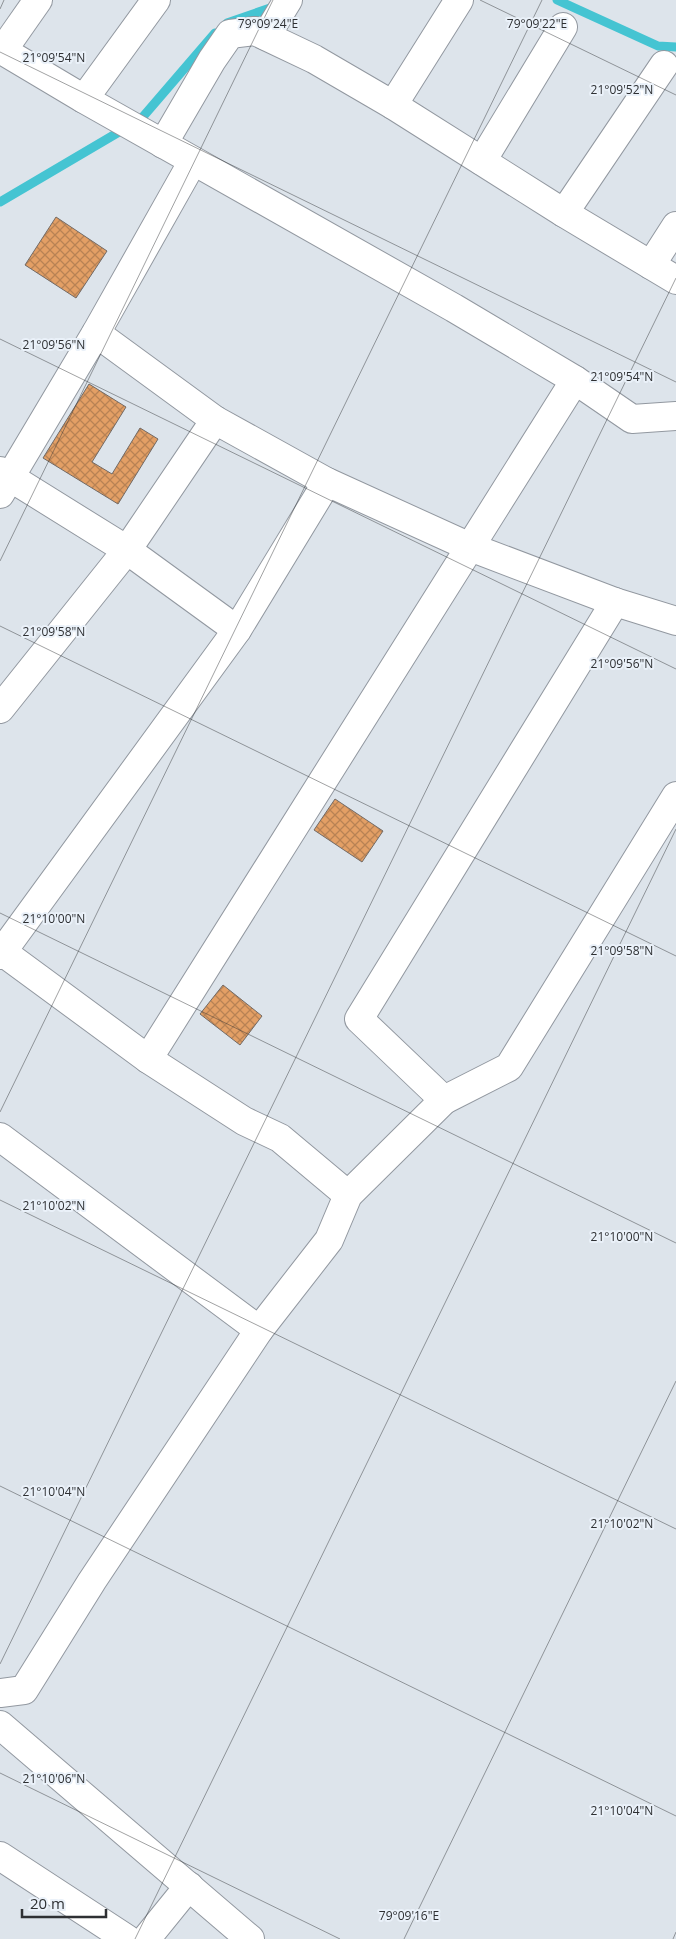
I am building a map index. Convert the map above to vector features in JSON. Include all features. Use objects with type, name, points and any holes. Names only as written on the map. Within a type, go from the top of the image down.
[{"type":"street","points":[[38,0],[2,49],[84,99],[454,308],[575,380],[632,419],[674,413]]},
{"type":"street","points":[[84,99],[156,0]]},
{"type":"street","points":[[393,105],[459,0]]},
{"type":"street","points":[[266,36],[285,5]]},
{"type":"street","points":[[482,161],[563,27]]},
{"type":"street","points":[[156,140],[230,34],[256,32],[314,59],[393,105],[564,213],[676,280]]},
{"type":"street","points":[[564,213],[664,65]]},
{"type":"street","points":[[193,161],[96,333],[3,480],[127,550],[237,630]]},
{"type":"street","points":[[651,265],[676,226]]},
{"type":"street","points":[[96,333],[215,420],[327,482],[470,547],[616,602],[676,621]]},
{"type":"street","points":[[148,1060],[575,380]]},
{"type":"street","points":[[0,709],[127,550],[215,420]]},
{"type":"street","points":[[327,482],[237,630],[1,952],[148,1060],[244,1121],[280,1138],[348,1195]]},
{"type":"street","points":[[444,1100],[359,1019],[616,602]]},
{"type":"street","points":[[0,1693],[24,1690],[92,1581],[259,1330],[329,1240],[348,1195],[444,1100],[509,1067],[676,796]]},
{"type":"street","points":[[0,1137],[259,1330]]},
{"type":"street","points":[[0,1725],[250,1939]]},
{"type":"street","points":[[0,1856],[126,1939]]},
{"type":"street","points":[[146,1939],[189,1886]]},
{"type":"building","points":[[56,217],[107,251],[76,298],[25,265]]},
{"type":"building","points":[[89,384],[126,407],[92,462],[112,474],[140,428],[158,439],[118,504],[43,458]]},
{"type":"building","points":[[335,799],[383,831],[362,862],[314,830]]},
{"type":"building","points":[[223,985],[262,1016],[240,1045],[200,1014]]},
{"type":"waterway","points":[[557,0],[658,46],[676,47]]},
{"type":"waterway","points":[[227,23],[276,6]]},
{"type":"waterway","points":[[0,202],[141,119],[215,33]]}]
